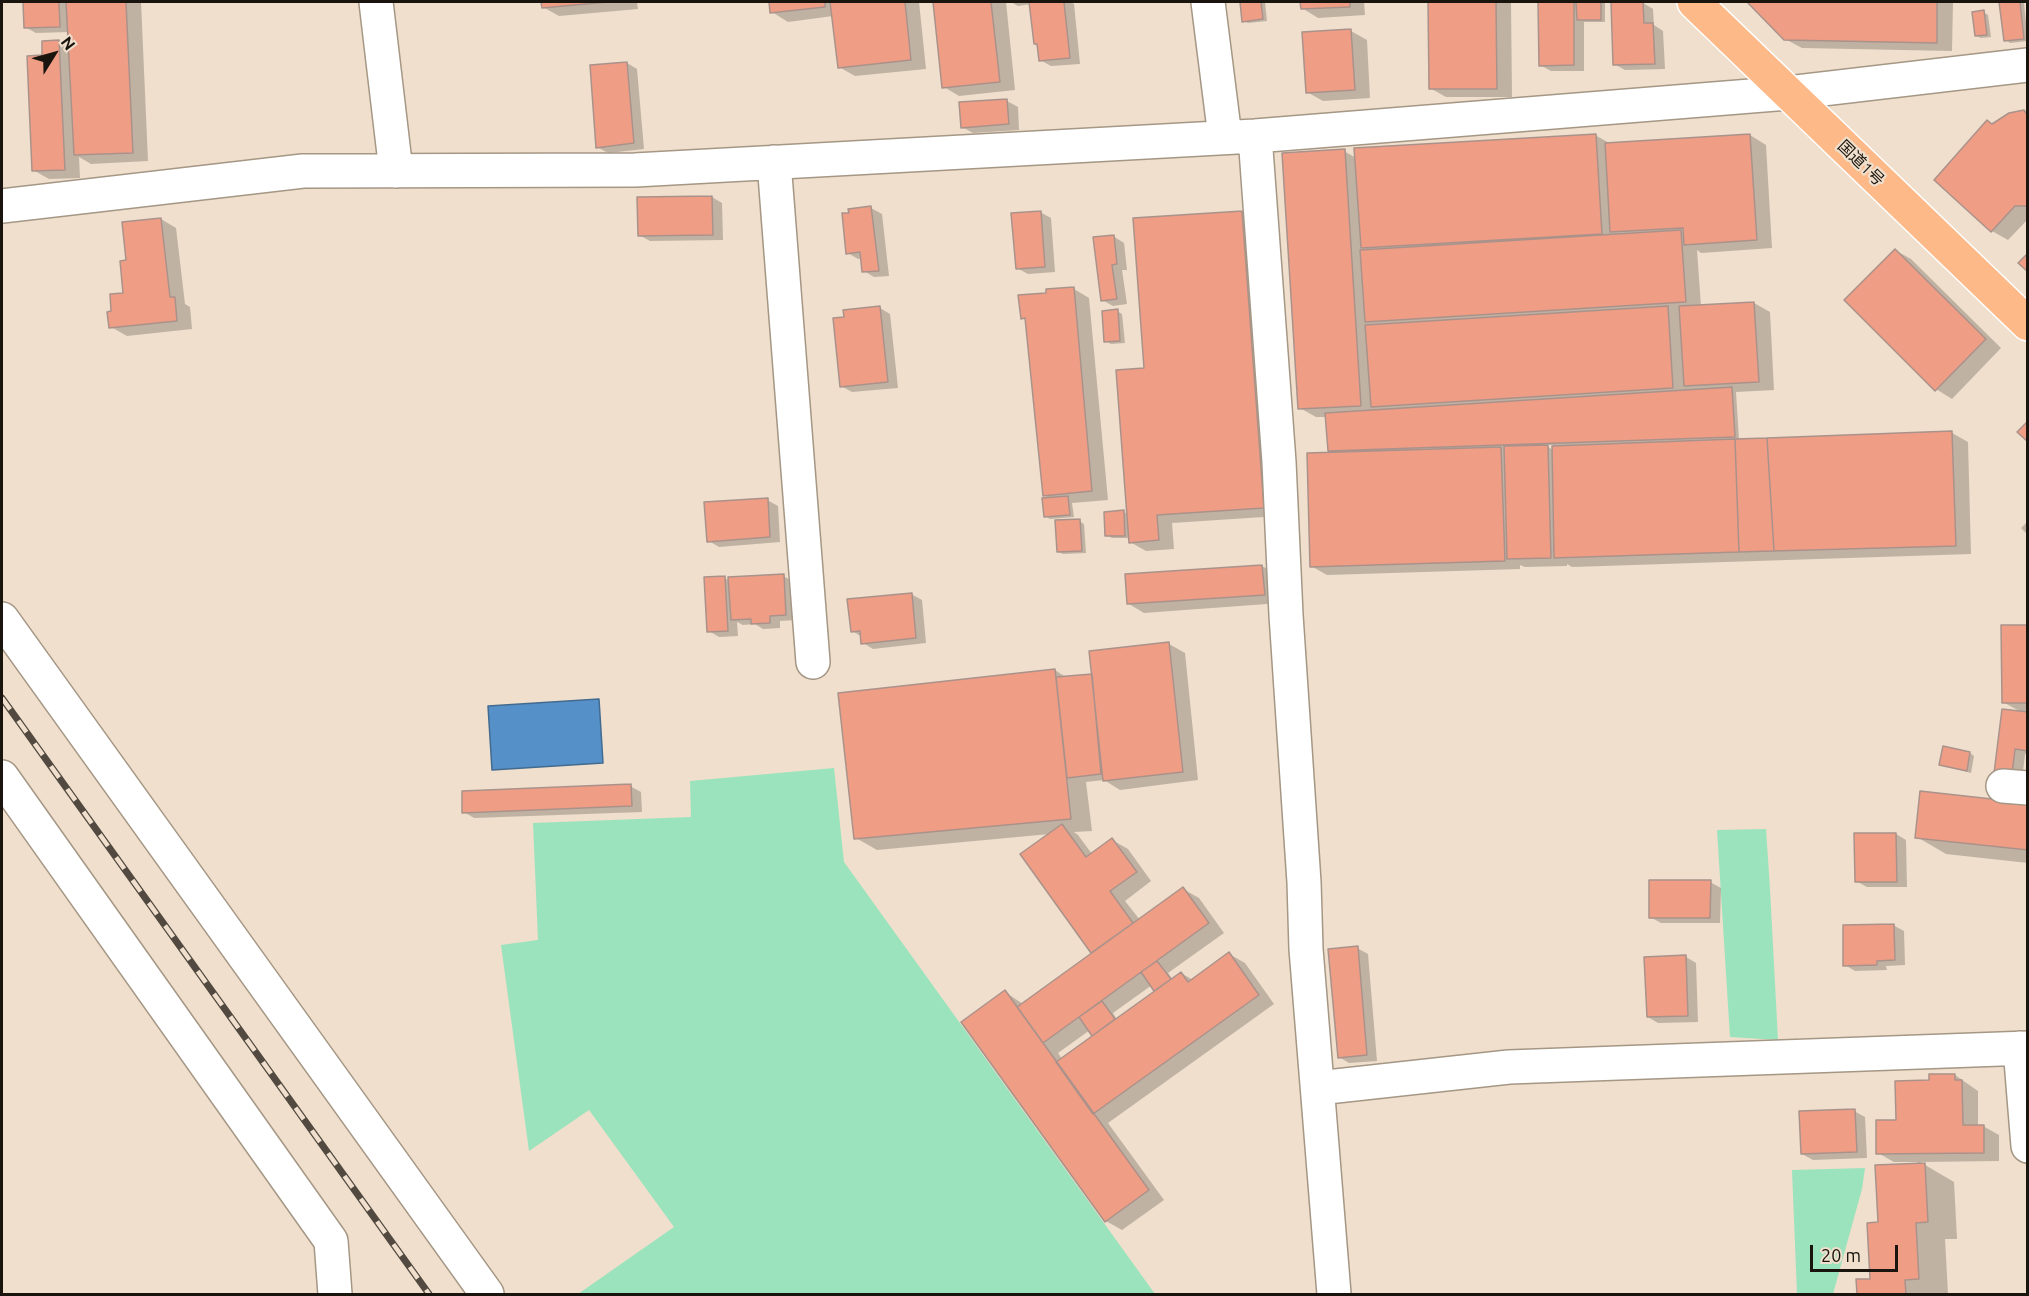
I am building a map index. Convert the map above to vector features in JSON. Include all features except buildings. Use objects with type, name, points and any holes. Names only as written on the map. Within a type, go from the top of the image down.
[{"type":"highway","name":"国道1号","points":[[1694,2],[2028,324]]},
{"type":"street","points":[[376,2],[396,171]]},
{"type":"street","points":[[1208,2],[1240,136],[1279,462],[1306,949],[1334,1294]]},
{"type":"street","points":[[2,206],[303,171],[635,170],[1240,136],[1788,93],[2028,65]]},
{"type":"street","points":[[774,162],[813,662]]},
{"type":"street","points":[[2,619],[487,1294]]},
{"type":"street","points":[[2,777],[331,1241],[335,1294]]},
{"type":"street","points":[[1318,1088],[1509,1067],[2024,1048],[2028,1146]]},
{"type":"green space","points":[[834,768],[844,862],[1155,1294],[578,1294],[674,1227],[589,1110],[529,1151],[501,945],[538,940],[533,823],[691,817],[690,781]]},
{"type":"green space","points":[[1766,829],[1778,1040],[1730,1037],[1717,830]]},
{"type":"green space","points":[[1865,1168],[1862,1189],[1833,1294],[1797,1294],[1792,1170]]},
{"type":"water","points":[[599,699],[603,763],[492,770],[488,706]]},
{"type":"railway","points":[[2,698],[429,1294]]}]
